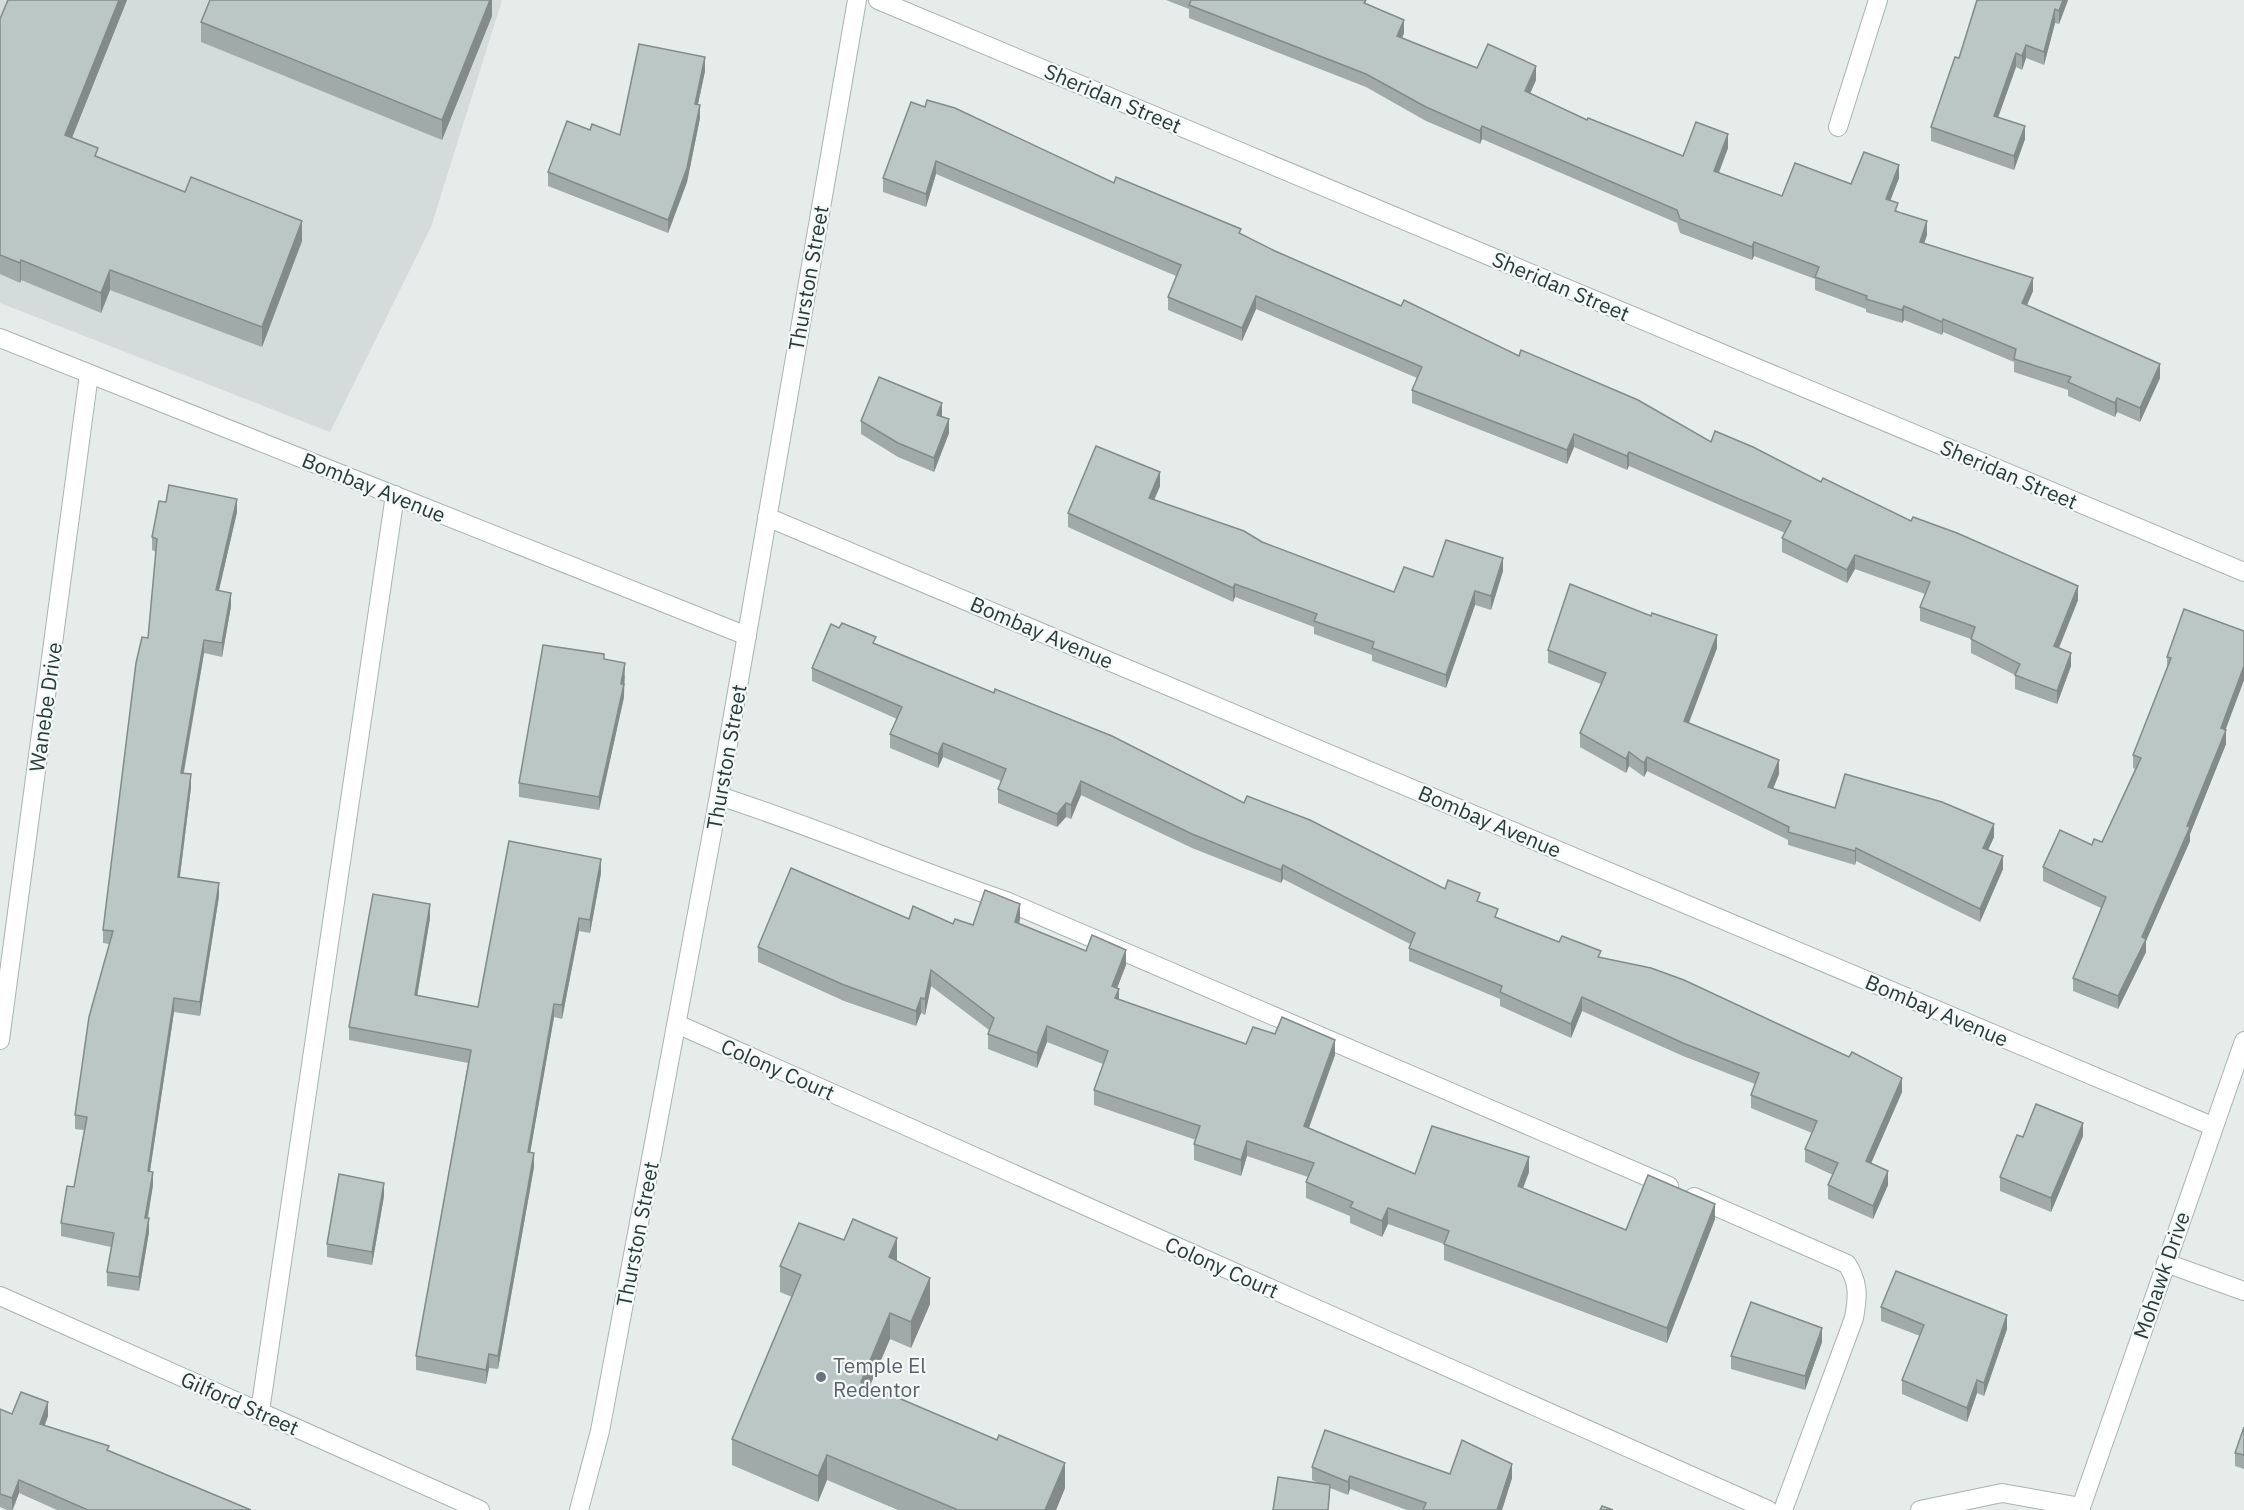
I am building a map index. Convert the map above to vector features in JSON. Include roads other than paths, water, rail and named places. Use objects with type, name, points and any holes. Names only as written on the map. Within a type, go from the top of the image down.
[{"type":"street","name":"Thurston Street","points":[[579,1510],[600,1431],[719,796],[856,0]]},
{"type":"street","name":"Sheridan Street","points":[[878,0],[2244,572]]},
{"type":"street","points":[[1838,127],[1878,0]]},
{"type":"street","name":"Bombay Avenue","points":[[0,338],[747,636]]},
{"type":"street","name":"Wanebe Drive","points":[[0,1040],[89,374]]},
{"type":"street","points":[[260,1411],[395,495]]},
{"type":"street","name":"Bombay Avenue","points":[[766,517],[2212,1126]]},
{"type":"street","points":[[719,796],[814,827],[927,874],[1006,901],[1847,1264],[1856,1278],[1858,1295],[1854,1318],[1783,1510]]},
{"type":"street","name":"Colony Court","points":[[677,1024],[1768,1510]]},
{"type":"street","name":"Mohawk Drive","points":[[2080,1509],[2212,1126],[2244,1041]]},
{"type":"street","points":[[2166,1263],[2244,1291]]},
{"type":"street","name":"Gilford Street","points":[[0,1296],[480,1510]]},
{"type":"street","points":[[1920,1510],[2002,1493],[2080,1509]]},
{"type":"place","name":"Temple El Redentor","points":[[821,1377]]}]
